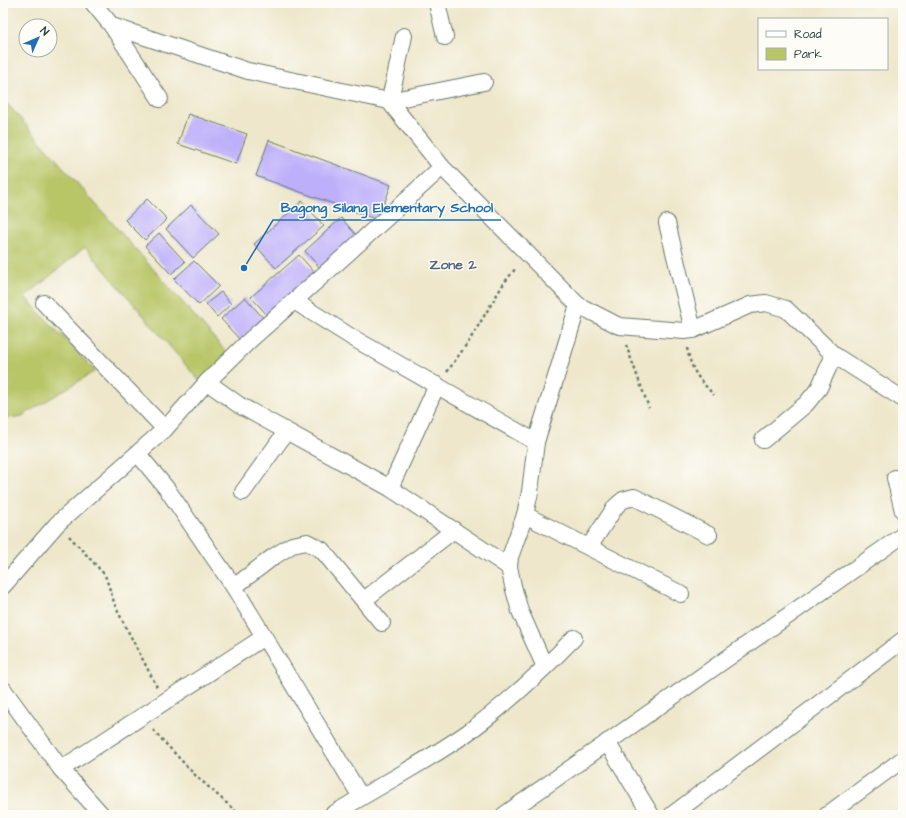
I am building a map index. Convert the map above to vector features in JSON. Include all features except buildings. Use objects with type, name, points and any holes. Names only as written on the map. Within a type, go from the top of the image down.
[{"type":"street","points":[[93,3],[112,26],[160,99]]},
{"type":"street","points":[[437,3],[445,37]]},
{"type":"street","points":[[112,26],[248,71],[389,101],[484,82]]},
{"type":"street","points":[[389,101],[404,36]]},
{"type":"street","points":[[389,101],[442,168],[578,305],[619,326],[688,330],[750,305],[766,303],[786,309],[834,355],[903,399]]},
{"type":"street","points":[[3,586],[57,524],[165,429],[207,382],[250,340],[442,168]]},
{"type":"street","points":[[667,223],[688,330]]},
{"type":"street","points":[[294,301],[353,338],[536,442]]},
{"type":"street","points":[[44,303],[165,429]]},
{"type":"street","points":[[545,668],[520,611],[509,567],[510,557],[525,515],[530,492],[536,442],[578,305]]},
{"type":"street","points":[[763,440],[806,404],[819,388],[834,355]]},
{"type":"street","points":[[207,382],[239,405],[390,488],[509,567]]},
{"type":"street","points":[[390,488],[437,385]]},
{"type":"street","points":[[243,492],[286,432]]},
{"type":"street","points":[[138,454],[167,489],[234,586],[361,797]]},
{"type":"street","points":[[895,478],[903,511]]},
{"type":"street","points":[[589,547],[616,506],[623,500],[634,497],[709,535]]},
{"type":"street","points":[[525,515],[681,594]]},
{"type":"street","points":[[364,600],[454,530]]},
{"type":"street","points":[[504,815],[903,535]]},
{"type":"street","points":[[234,586],[292,545],[307,542],[322,550],[382,623]]},
{"type":"street","points":[[61,769],[264,637]]},
{"type":"street","points":[[332,815],[409,770],[467,733],[493,713],[545,668],[574,638]]},
{"type":"street","points":[[672,815],[903,640]]},
{"type":"street","points":[[3,689],[61,769],[102,815]]},
{"type":"street","points":[[607,742],[651,815]]},
{"type":"street","points":[[827,815],[903,759]]},
{"type":"path","points":[[437,385],[469,341],[504,283],[527,252]]},
{"type":"path","points":[[619,326],[649,408]]},
{"type":"path","points":[[688,330],[690,360],[697,376],[714,395]]},
{"type":"path","points":[[57,524],[105,575],[116,608],[165,702]]},
{"type":"path","points":[[141,716],[194,775],[240,815]]},
{"type":"green space","points":[[3,99],[229,355],[201,383],[85,247],[25,297],[95,371],[22,416],[3,419]]},
{"type":"place","name":"Bagong Silang Elementary School","points":[[244,268]]},
{"type":"district","name":"Zone 2","points":[[453,264]]}]
